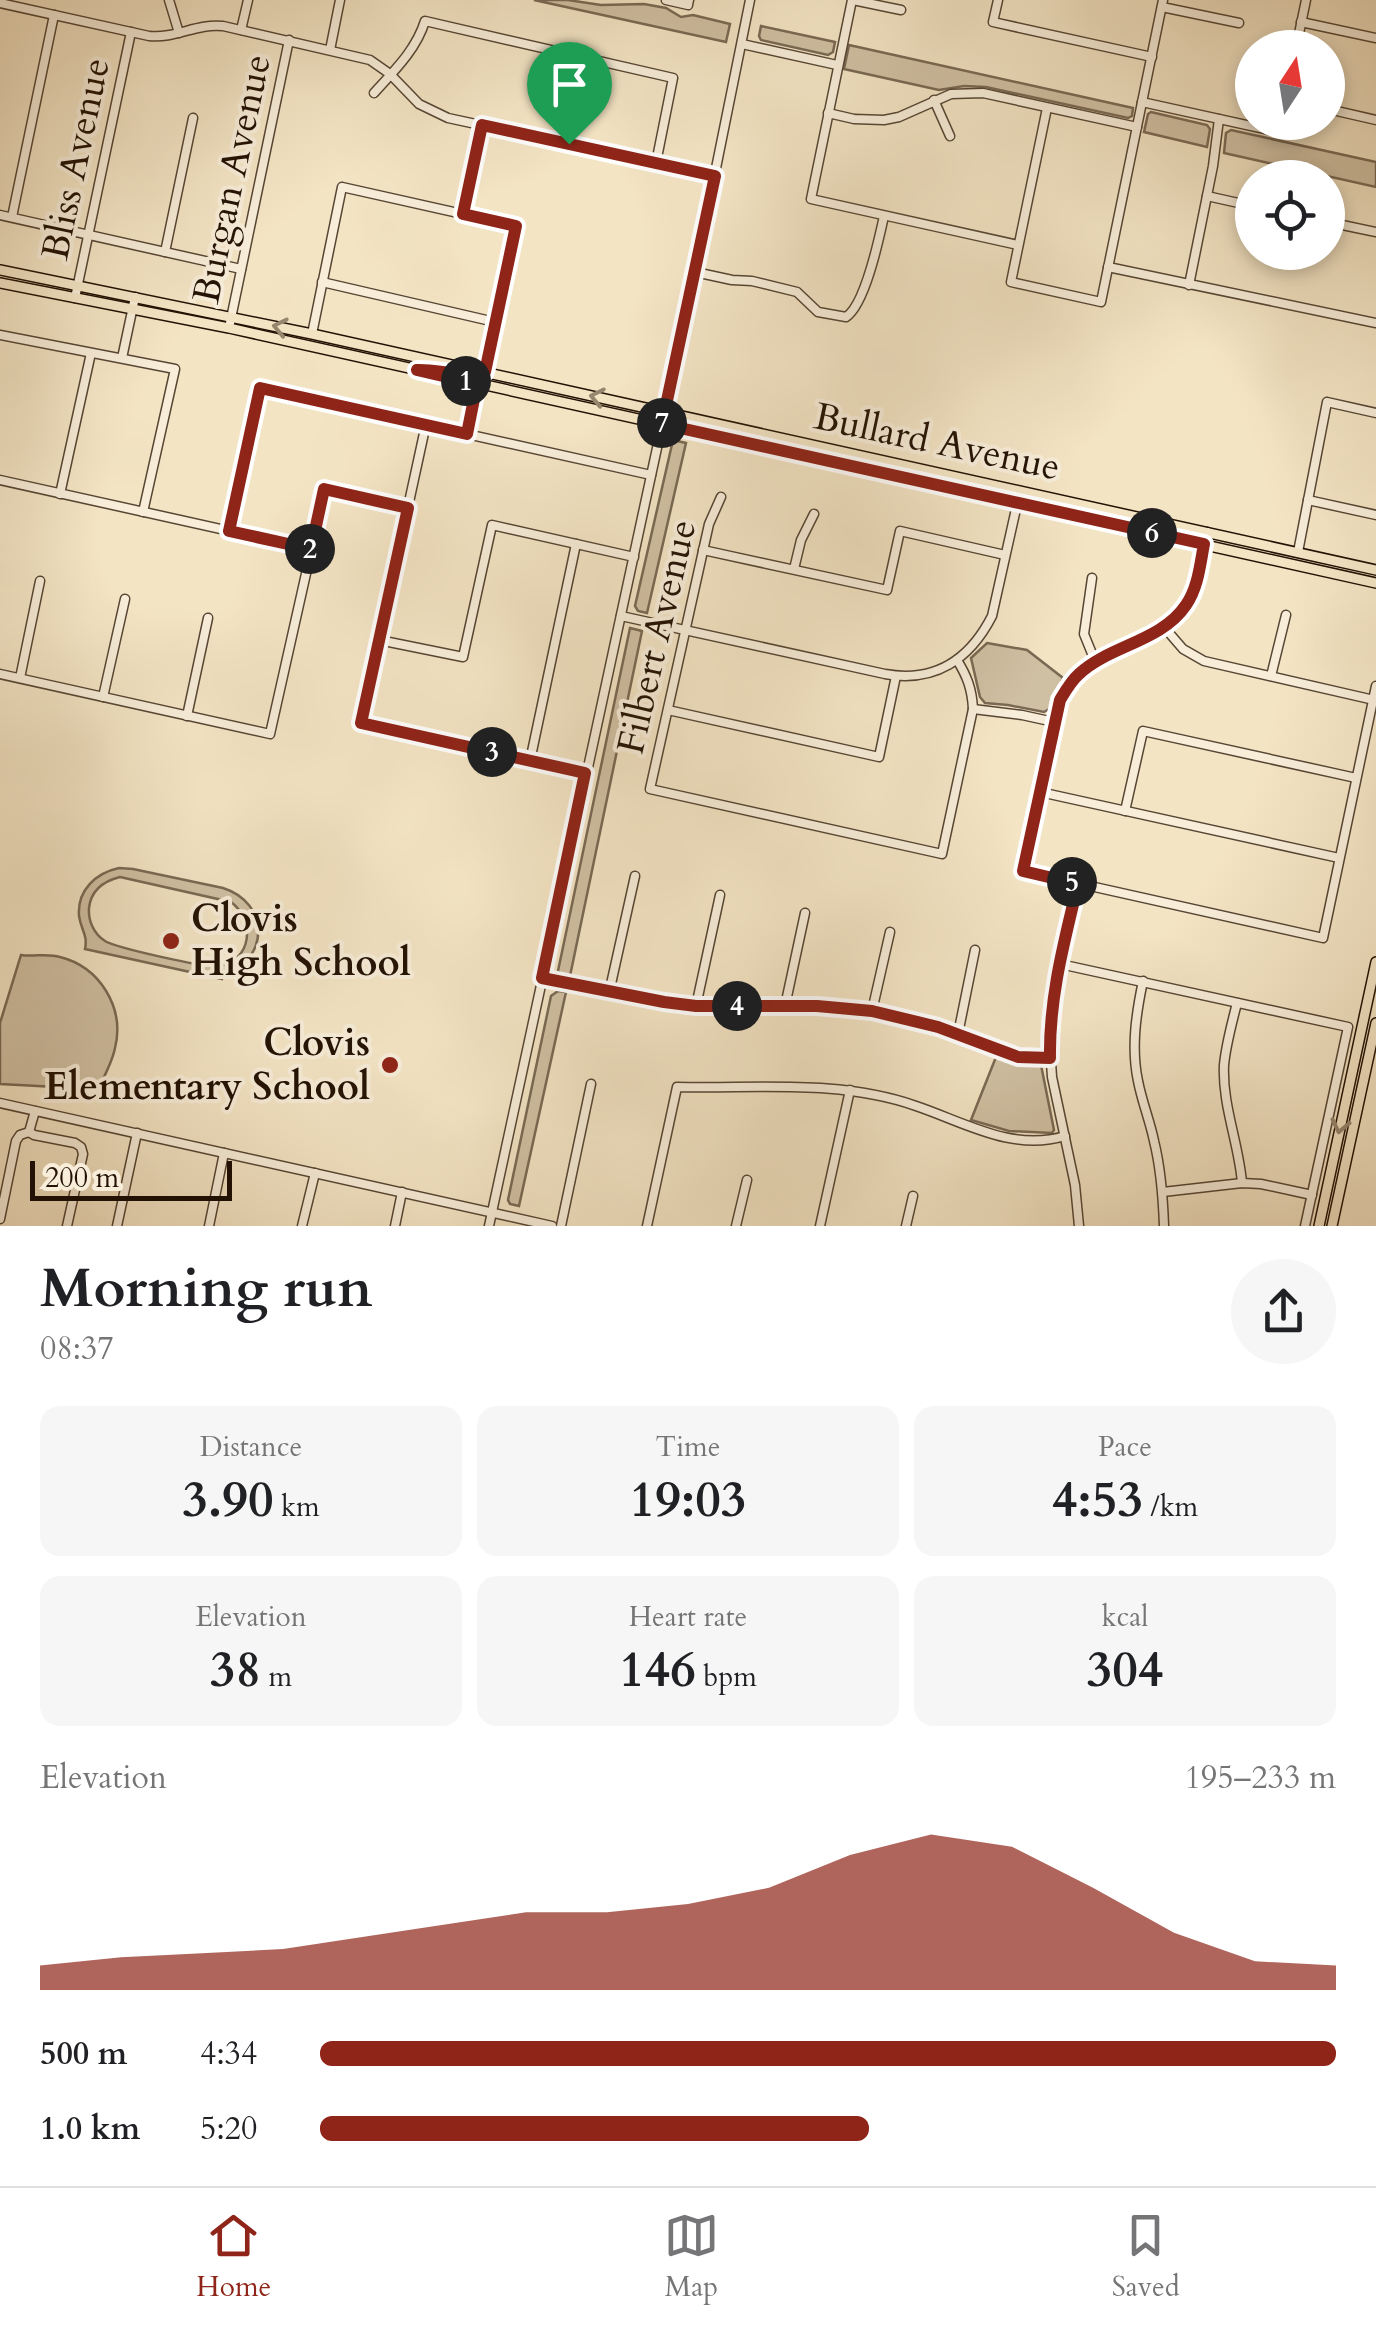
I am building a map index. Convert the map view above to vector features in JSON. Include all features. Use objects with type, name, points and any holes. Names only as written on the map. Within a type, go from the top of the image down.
[{"type":"main road","name":"Bullard Avenue","points":[[0,270],[231,316],[1376,570]]},
{"type":"main road","name":"Bullard Avenue","points":[[0,283],[229,328],[1376,583]]},
{"type":"main road","name":"Bullard Avenue","points":[[417,370],[476,376],[485,372]]},
{"type":"main road","points":[[1253,555],[1266,552],[1290,557],[1298,552]]},
{"type":"main road","points":[[1319,1226],[1376,962]]},
{"type":"main road","points":[[1332,1226],[1376,1024]]},
{"type":"street","points":[[169,0],[179,33]]},
{"type":"street","name":"Burgan Avenue","points":[[242,30],[248,0]]},
{"type":"street","points":[[330,50],[340,0]]},
{"type":"street","points":[[666,0],[688,2]]},
{"type":"street","points":[[488,1226],[695,272],[750,0]]},
{"type":"street","points":[[901,10],[852,0],[810,199],[1018,245]]},
{"type":"street","points":[[998,0],[993,22],[1152,57]]},
{"type":"street","points":[[1300,30],[1306,0]]},
{"type":"street","points":[[0,3],[158,37],[203,25],[289,40],[370,60],[433,112],[715,176]]},
{"type":"street","points":[[1047,108],[1011,282],[1101,302],[1162,3],[1239,23]]},
{"type":"street","points":[[12,218],[54,15]]},
{"type":"street","points":[[374,92],[416,42],[425,22],[673,78],[656,163]]},
{"type":"street","points":[[1302,22],[1376,38]]},
{"type":"street","name":"Bliss Avenue","points":[[75,298],[131,32]]},
{"type":"street","name":"Burgan Avenue","points":[[229,328],[289,40]]},
{"type":"street","points":[[742,44],[837,65]]},
{"type":"street","points":[[828,113],[884,120],[952,94],[983,93],[1137,128]]},
{"type":"street","points":[[934,100],[950,136]]},
{"type":"street","points":[[1142,102],[1235,121]]},
{"type":"street","points":[[1345,113],[1376,120]]},
{"type":"street","points":[[165,252],[192,118]]},
{"type":"street","points":[[1189,286],[1219,119]]},
{"type":"street","points":[[463,214],[482,125]]},
{"type":"street","points":[[312,334],[342,187],[516,226],[485,372]]},
{"type":"street","points":[[1207,196],[1235,202]]},
{"type":"street","points":[[0,215],[241,269]]},
{"type":"street","points":[[695,272],[796,292],[818,312],[846,317],[858,305],[874,262],[884,216]]},
{"type":"street","points":[[1345,226],[1376,232]]},
{"type":"street","points":[[1108,268],[1376,323]]},
{"type":"street","points":[[322,282],[495,322]]},
{"type":"street","points":[[122,358],[135,298]]},
{"type":"street","points":[[0,335],[175,368],[143,512]]},
{"type":"street","points":[[60,494],[91,352]]},
{"type":"street","points":[[467,434],[477,384]]},
{"type":"street","points":[[229,531],[260,388],[651,475]]},
{"type":"street","points":[[1298,552],[1327,402],[1376,413]]},
{"type":"street","points":[[426,424],[361,723],[585,773]]},
{"type":"street","points":[[0,480],[311,549]]},
{"type":"street","points":[[0,674],[270,734],[324,489],[408,508]]},
{"type":"street","points":[[621,616],[896,676],[928,673],[957,660],[983,634],[992,616],[1020,491]]},
{"type":"street","name":"Filbert Avenue","points":[[721,497],[708,524],[650,789],[942,854],[972,709]]},
{"type":"street","points":[[1308,500],[1376,515]]},
{"type":"street","points":[[794,569],[806,526],[814,514]]},
{"type":"street","points":[[380,640],[464,657],[492,526],[634,557]]},
{"type":"street","points":[[703,550],[886,590],[900,531],[1005,555]]},
{"type":"street","points":[[1207,532],[1192,596],[1184,608],[1164,626],[1095,662],[1069,684],[1060,700],[1023,871],[1322,938],[1376,686]]},
{"type":"street","points":[[530,761],[576,544]]},
{"type":"street","points":[[1092,578],[1084,634],[1095,662]]},
{"type":"street","points":[[20,678],[40,581]]},
{"type":"street","points":[[103,697],[125,599]]},
{"type":"street","points":[[1271,676],[1286,615]]},
{"type":"street","points":[[188,716],[208,618]]},
{"type":"street","points":[[1164,626],[1194,657],[1374,700]]},
{"type":"street","points":[[957,660],[967,675],[972,709],[1054,722]]},
{"type":"street","points":[[668,710],[879,757],[896,676]]},
{"type":"street","points":[[1125,811],[1142,731],[1356,778]]},
{"type":"street","points":[[1040,792],[1339,858]]},
{"type":"street","points":[[609,993],[634,876]]},
{"type":"street","points":[[1078,884],[1052,1006],[1050,1058],[1055,1100],[1075,1185],[1079,1226]]},
{"type":"street","points":[[696,1006],[720,895]]},
{"type":"street","points":[[784,1006],[806,914]]},
{"type":"street","points":[[872,1011],[890,932]]},
{"type":"street","points":[[958,1034],[975,950]]},
{"type":"street","points":[[1060,964],[1348,1027],[1304,1226]]},
{"type":"street","points":[[542,978],[696,1006],[817,1006],[872,1011],[905,1017],[1018,1057],[1050,1058]]},
{"type":"street","points":[[1142,981],[1134,1038],[1136,1068],[1154,1140],[1164,1226]]},
{"type":"street","points":[[1237,1002],[1224,1066],[1242,1184]]},
{"type":"street","points":[[561,1226],[591,1084]]},
{"type":"street","points":[[647,1226],[677,1087],[850,1090],[912,1104],[1003,1138],[1065,1136]]},
{"type":"street","points":[[820,1226],[850,1090]]},
{"type":"street","points":[[0,1103],[552,1226]]},
{"type":"street","points":[[29,1132],[35,1111]]},
{"type":"street","points":[[0,1218],[16,1141],[29,1132]]},
{"type":"street","points":[[29,1132],[75,1142],[81,1147],[83,1154],[67,1226]]},
{"type":"street","points":[[117,1226],[137,1134]]},
{"type":"street","points":[[210,1226],[224,1152]]},
{"type":"street","points":[[302,1226],[315,1172]]},
{"type":"street","points":[[736,1226],[747,1180]]},
{"type":"street","points":[[1162,1192],[1261,1184],[1312,1195]]},
{"type":"street","points":[[395,1226],[402,1192]]},
{"type":"street","points":[[906,1226],[913,1196]]},
{"type":"shaded area","points":[[534,0],[644,4],[666,8],[681,17],[693,15],[730,24],[726,42]]},
{"type":"shaded area","points":[[761,26],[835,42],[833,52],[828,55],[761,40]]},
{"type":"shaded area","points":[[849,45],[1133,108],[1132,116],[986,87],[939,90],[844,69]]},
{"type":"shaded area","points":[[1151,112],[1207,125],[1207,147],[1144,132]]},
{"type":"shaded area","points":[[1235,131],[1235,140],[1276,140],[1376,162],[1376,187],[1345,180],[1345,160],[1255,160],[1224,153],[1226,133]]},
{"type":"shaded area","points":[[673,440],[686,443],[647,613],[635,606]]},
{"type":"shaded area","points":[[630,628],[642,631],[570,976],[558,971]]},
{"type":"shaded area","points":[[987,643],[1027,650],[1063,678],[1049,709],[1044,712],[985,703],[971,658]]},
{"type":"shaded area","points":[[133,869],[223,888],[238,895],[256,918],[256,945],[238,968],[222,979],[85,949],[79,916],[81,898],[90,884],[111,870]],"holes":[[[120,877],[231,902],[244,919],[247,939],[238,956],[218,966],[161,957],[105,941],[95,931],[89,913],[95,891]]]},
{"type":"shaded area","points":[[21,955],[55,956],[74,962],[106,991],[113,1004],[117,1033],[112,1059],[97,1091],[86,1089],[84,1095],[56,1087],[0,1084],[0,1023]]},
{"type":"shaded area","points":[[558,991],[566,992],[519,1206],[508,1200],[551,996]]},
{"type":"shaded area","points":[[996,1057],[1041,1065],[1052,1133],[1009,1131],[971,1120]]},
{"type":"place","name":"Clovis High School","points":[[171,941]]},
{"type":"place","name":"Clovis Elementary School","points":[[390,1065]]},
{"type":"route","points":[[482,125],[569,144],[715,176],[662,424],[1204,544],[1196,584],[1184,608],[1164,626],[1080,672],[1060,700],[1023,871],[1078,884],[1054,986],[1050,1058],[1018,1057],[938,1027],[872,1011],[817,1006],[696,1006],[635,998],[542,978],[585,773],[361,723],[408,508],[324,489],[311,549],[229,531],[260,388],[467,434],[477,384],[417,370],[476,376],[485,372],[516,226],[463,214],[482,125]]}]
